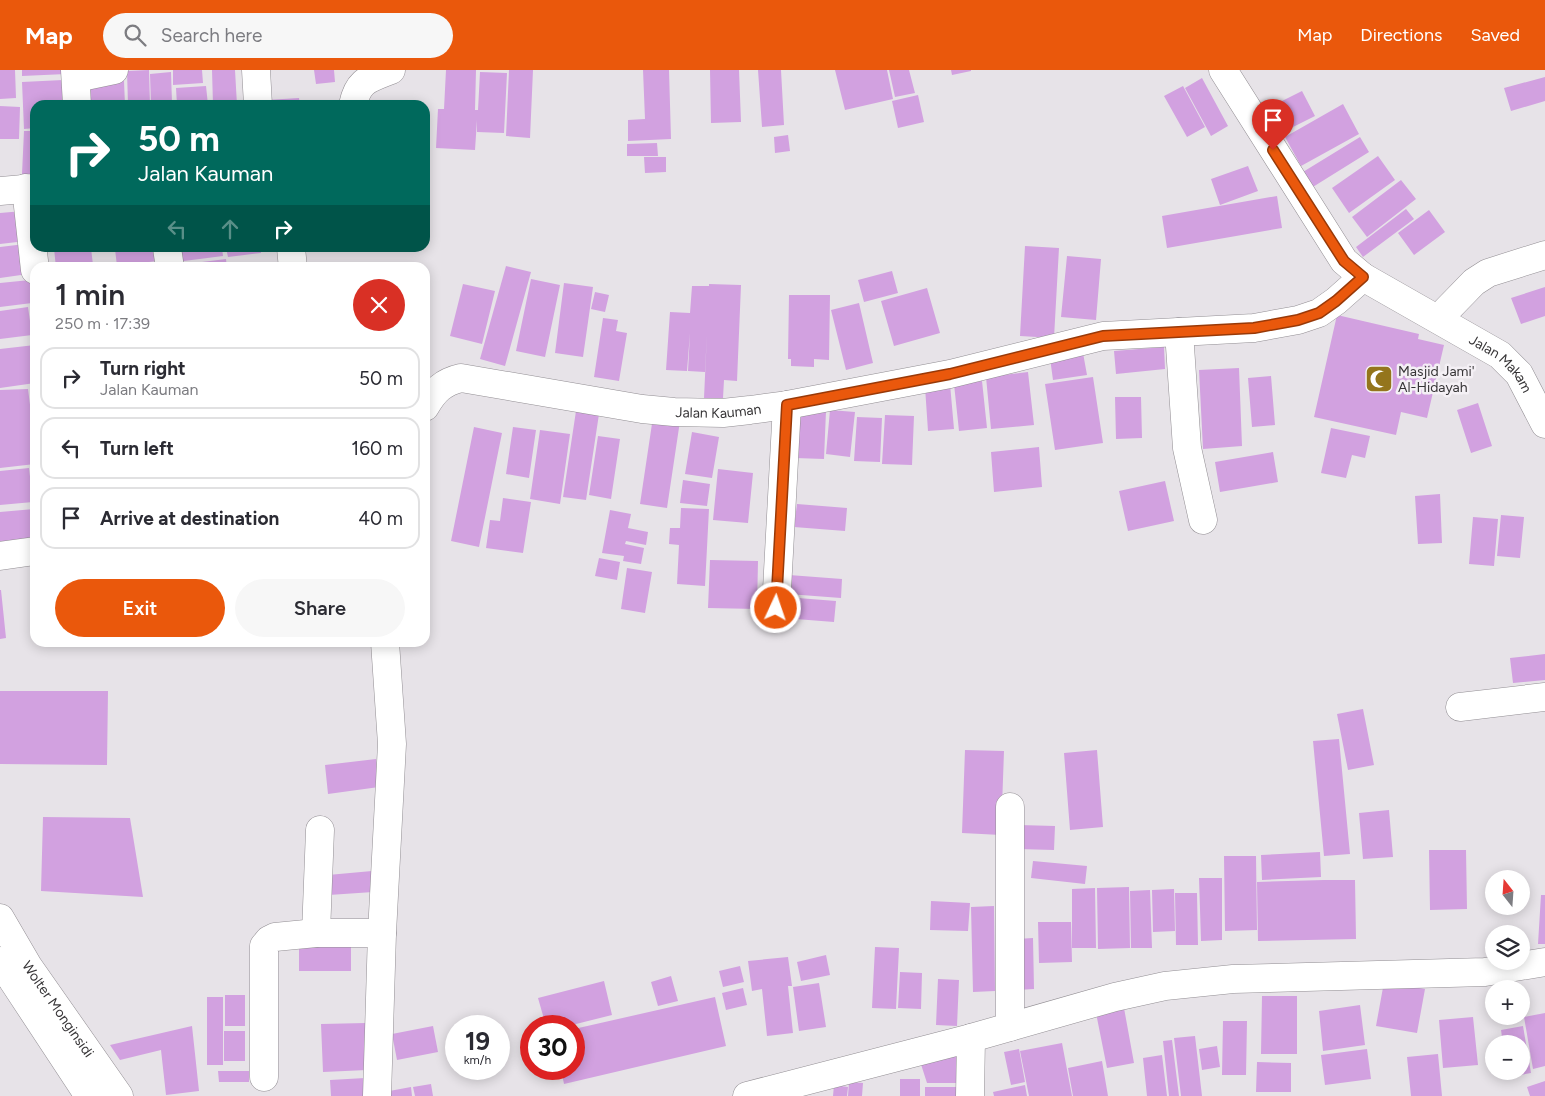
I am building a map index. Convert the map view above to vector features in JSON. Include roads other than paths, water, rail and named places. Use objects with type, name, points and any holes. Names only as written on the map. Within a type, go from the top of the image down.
[{"type":"street","points":[[77,100],[75,74],[114,70]]},
{"type":"street","points":[[256,70],[258,100]]},
{"type":"street","points":[[354,100],[360,85],[390,70]]},
{"type":"street","name":"Jalan Makam","points":[[1223,70],[1344,261],[1363,277],[1500,354],[1519,374],[1545,424]]},
{"type":"street","points":[[20,189],[30,243]]},
{"type":"street","points":[[1438,318],[1474,282],[1488,273],[1545,255]]},
{"type":"street","name":"Jalan Kauman","points":[[430,398],[441,385],[450,380],[461,378],[642,409],[674,412],[723,413],[787,405],[950,374],[1103,336],[1254,328],[1298,320],[1319,313],[1363,277]]},
{"type":"street","points":[[1179,332],[1187,448],[1204,520]]},
{"type":"street","points":[[776,608],[787,405]]},
{"type":"street","points":[[0,556],[30,553]]},
{"type":"street","points":[[377,1096],[382,933],[392,744],[385,647]]},
{"type":"street","points":[[1460,707],[1545,697]]},
{"type":"street","points":[[1010,807],[1010,1027]]},
{"type":"street","points":[[316,933],[320,830]]},
{"type":"street","name":"Wolter Monginsidi","points":[[0,918],[28,966],[119,1096]]},
{"type":"street","points":[[264,1077],[264,946],[275,937],[316,933],[382,933]]},
{"type":"street","name":"Wolter Monginsidi","points":[[0,961],[89,1096]]},
{"type":"street","points":[[747,1096],[971,1038],[1116,997],[1165,986],[1233,979],[1485,972],[1545,962]]},
{"type":"street","points":[[970,1096],[971,1038]]},
{"type":"place","name":"Masjid Jami' Al-Hidayah","points":[[1379,379]]}]
